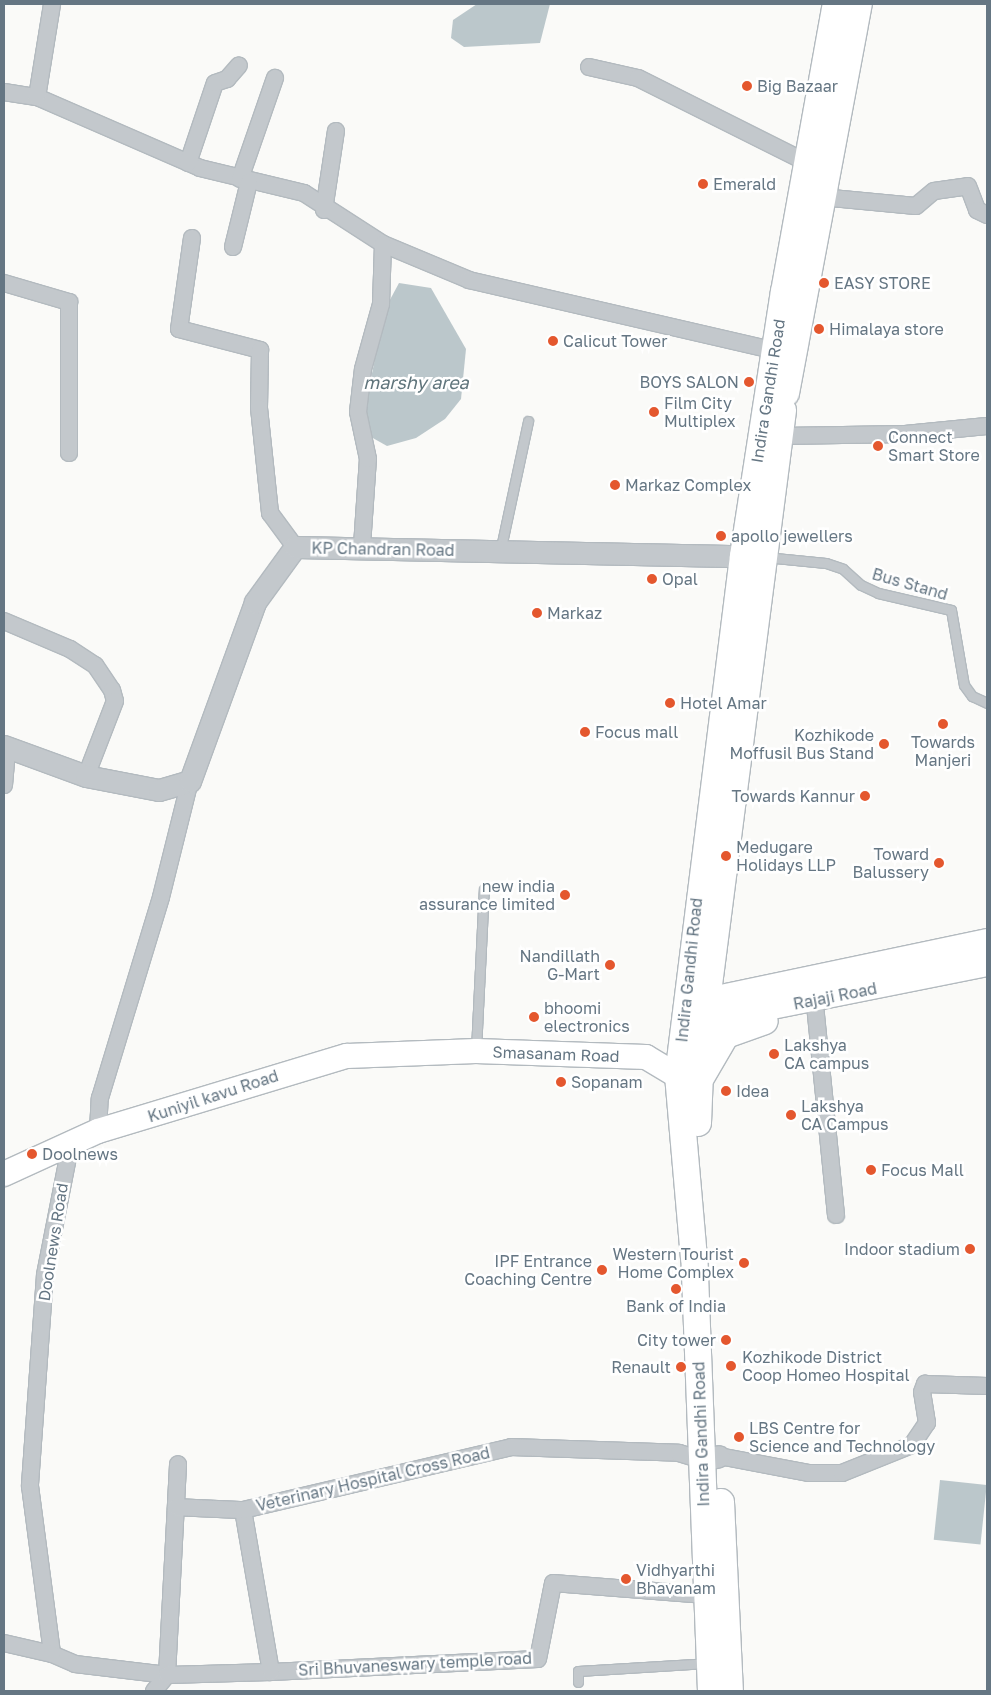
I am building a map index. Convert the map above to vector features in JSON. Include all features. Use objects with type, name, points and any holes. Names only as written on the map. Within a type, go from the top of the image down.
[{"type":"main road","points":[[777,394],[764,348],[825,4]]},
{"type":"main road","name":"Indira Gandhi Road","points":[[730,1691],[711,1458],[688,1080],[699,1008],[753,557],[777,394],[793,255],[836,4]]},
{"type":"main road","points":[[777,394],[822,197],[859,4]]},
{"type":"main road","name":"Indira Gandhi Road","points":[[699,1008],[719,915],[753,557],[780,436],[777,394]]},
{"type":"main road","points":[[719,915],[721,957],[736,978],[823,994]]},
{"type":"main road","points":[[688,1080],[726,1035],[823,994],[987,942]]},
{"type":"main road","name":"Rajaji Road","points":[[699,1008],[823,994],[987,963]]},
{"type":"main road","name":"Kuniyil kavu Road","points":[[4,1174],[98,1131],[347,1056],[430,1050]]},
{"type":"main road","name":"Smasanam Road","points":[[430,1050],[646,1057],[688,1080]]},
{"type":"main road","name":"Indira Gandhi Road","points":[[711,1458],[706,1595],[711,1691]]},
{"type":"street","points":[[37,97],[52,4]]},
{"type":"street","points":[[188,163],[215,83],[227,79],[238,65]]},
{"type":"street","points":[[589,67],[638,78],[798,158]]},
{"type":"street","points":[[233,247],[244,180],[275,78]]},
{"type":"street","points":[[4,92],[37,97],[188,163],[244,180],[304,193],[324,210],[384,244],[469,280],[764,348]]},
{"type":"street","points":[[324,210],[336,131]]},
{"type":"street","points":[[822,197],[916,206],[934,190],[968,186],[977,210],[987,215]]},
{"type":"street","points":[[192,238],[179,329],[260,350],[259,408],[270,513],[295,547]]},
{"type":"street","points":[[362,546],[368,459],[358,412],[363,369],[381,304],[384,244]]},
{"type":"street","points":[[4,284],[69,302],[69,453]]},
{"type":"street","points":[[780,436],[905,434],[987,426]]},
{"type":"street","name":"KP Chandran Road","points":[[190,781],[255,602],[295,547],[362,546],[500,552],[753,557]]},
{"type":"street","points":[[4,621],[95,665],[112,690],[115,701],[86,776]]},
{"type":"street","points":[[4,785],[5,746],[86,776],[159,790],[190,781]]},
{"type":"street","points":[[98,1131],[100,1098],[161,897],[190,781]]},
{"type":"street","points":[[823,994],[836,1215]]},
{"type":"street","name":"Doolnews Road","points":[[52,1654],[30,1486],[39,1343],[53,1222],[71,1142]]},
{"type":"street","name":"Veterinary Hospital Cross Road","points":[[271,1672],[243,1510],[511,1447],[679,1453],[809,1473],[842,1473],[912,1445],[928,1423],[922,1392],[925,1384],[987,1386]]},
{"type":"street","points":[[154,1691],[167,1675],[178,1464]]},
{"type":"street","points":[[176,1507],[243,1510]]},
{"type":"street","name":"Sri Bhuvaneswary temple road","points":[[271,1672],[538,1659],[552,1582],[706,1595]]},
{"type":"street","points":[[4,1643],[52,1654],[74,1664],[167,1675],[271,1672]]},
{"type":"lane","points":[[500,552],[528,421]]},
{"type":"lane","name":"Bus Stand","points":[[753,557],[826,563],[843,569],[861,586],[878,593],[951,610],[964,685],[972,696],[987,703]]},
{"type":"lane","points":[[476,1050],[484,889]]},
{"type":"lane","points":[[578,1682],[578,1671],[710,1662]]},
{"type":"water","points":[[477,4],[550,4],[540,43],[464,47],[451,38],[453,20]]},
{"type":"water","name":"marshy area","points":[[399,283],[431,288],[466,349],[461,399],[445,419],[416,438],[387,446],[371,437],[364,413],[385,309]]},
{"type":"water","points":[[940,1480],[987,1485],[980,1545],[934,1540]]},
{"type":"place","name":"Big Bazaar","points":[[747,86]]},
{"type":"place","name":"Emerald","points":[[703,184]]},
{"type":"place","name":"EASY STORE","points":[[824,283]]},
{"type":"place","name":"Himalaya store","points":[[819,329]]},
{"type":"place","name":"Calicut Tower","points":[[553,341]]},
{"type":"place","name":"BOYS SALON","points":[[749,382]]},
{"type":"place","name":"Film City Multiplex","points":[[654,412]]},
{"type":"place","name":"Connect Smart Store","points":[[878,446]]},
{"type":"place","name":"Markaz Complex","points":[[615,485]]},
{"type":"place","name":"apollo jewellers","points":[[721,536]]},
{"type":"place","name":"Opal","points":[[652,579]]},
{"type":"place","name":"Markaz","points":[[537,613]]},
{"type":"place","name":"Hotel Amar","points":[[670,703]]},
{"type":"place","name":"Towards Manjeri","points":[[943,724]]},
{"type":"place","name":"Focus mall","points":[[585,732]]},
{"type":"place","name":"Kozhikode Moffusil Bus Stand","points":[[884,744]]},
{"type":"place","name":"Towards Kannur","points":[[865,796]]},
{"type":"place","name":"Medugare Holidays LLP","points":[[726,856]]},
{"type":"place","name":"Toward Balussery","points":[[939,863]]},
{"type":"place","name":"new india assurance limited","points":[[565,895]]},
{"type":"place","name":"Nandillath G-Mart","points":[[610,965]]},
{"type":"place","name":"bhoomi electronics","points":[[534,1017]]},
{"type":"place","name":"Lakshya CA campus","points":[[774,1054]]},
{"type":"place","name":"Sopanam","points":[[561,1082]]},
{"type":"place","name":"Idea","points":[[726,1091]]},
{"type":"place","name":"Lakshya CA Campus","points":[[791,1115]]},
{"type":"place","name":"Doolnews","points":[[32,1154]]},
{"type":"place","name":"Focus Mall","points":[[871,1170]]},
{"type":"place","name":"Indoor stadium","points":[[970,1249]]},
{"type":"place","name":"Western Tourist Home Complex","points":[[744,1263]]},
{"type":"place","name":"IPF Entrance Coaching Centre","points":[[602,1270]]},
{"type":"place","name":"Bank of India","points":[[676,1289]]},
{"type":"place","name":"City tower","points":[[726,1340]]},
{"type":"place","name":"Kozhikode District Coop Homeo Hospital","points":[[731,1366]]},
{"type":"place","name":"Renault","points":[[681,1367]]},
{"type":"place","name":"LBS Centre for Science and Technology","points":[[739,1437]]},
{"type":"place","name":"Vidhyarthi Bhavanam","points":[[626,1579]]}]
